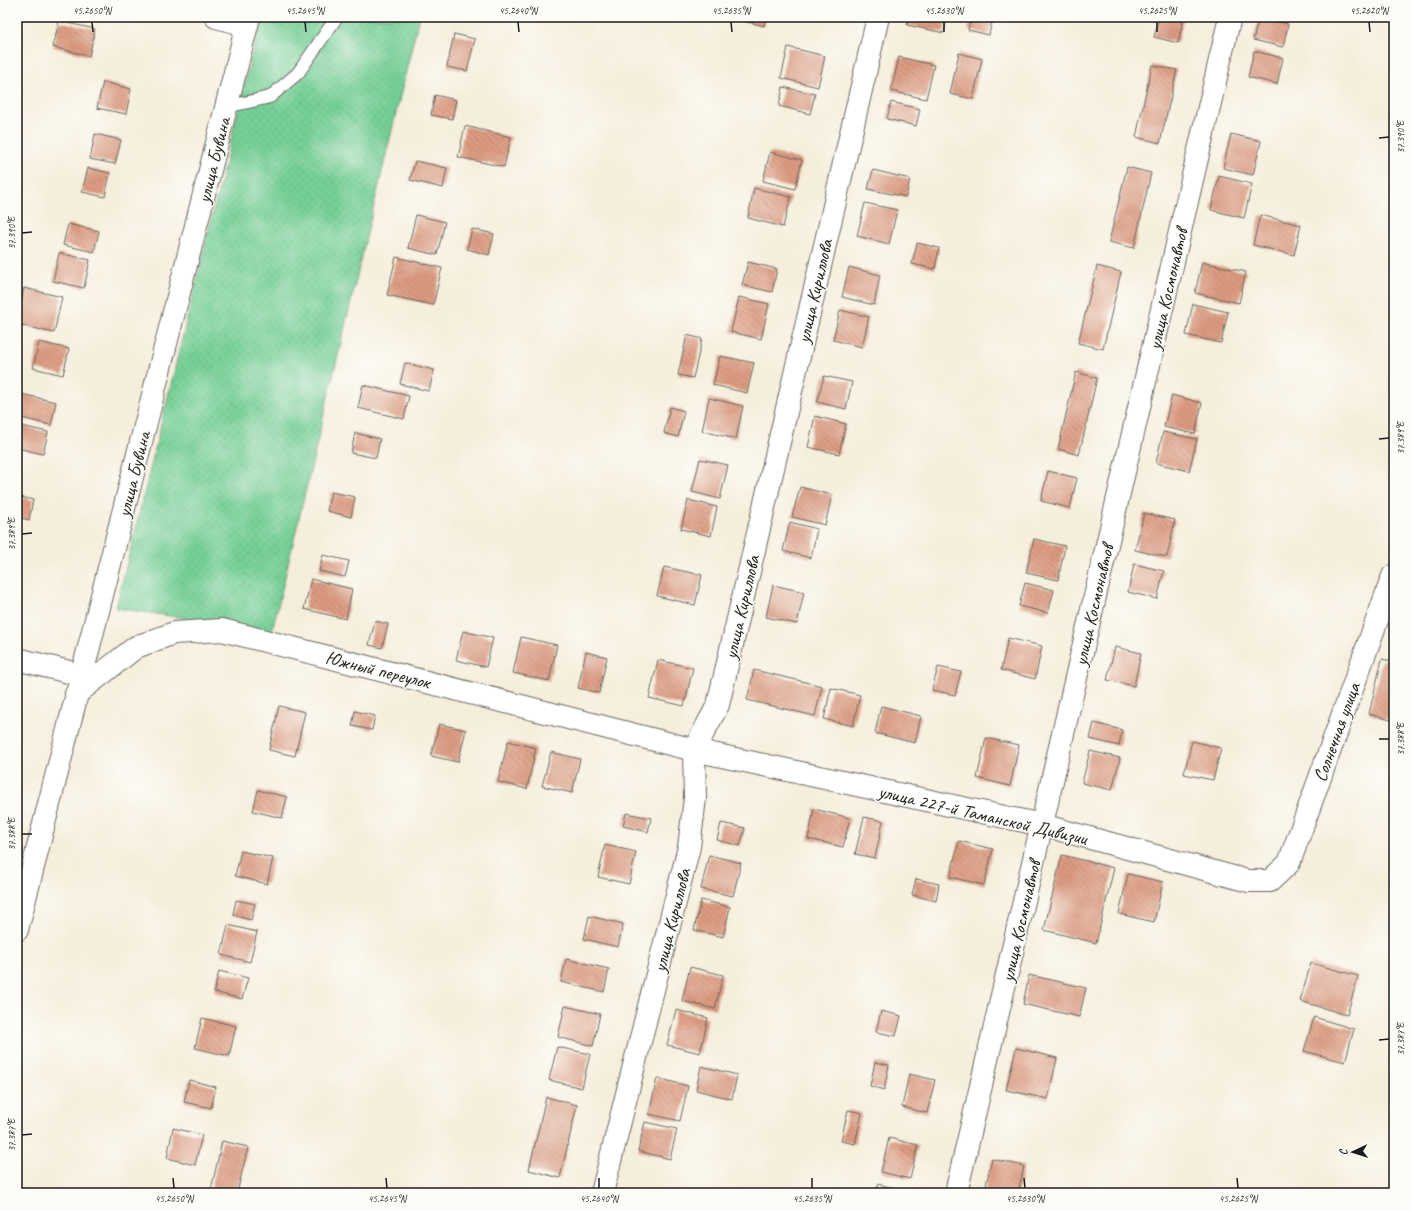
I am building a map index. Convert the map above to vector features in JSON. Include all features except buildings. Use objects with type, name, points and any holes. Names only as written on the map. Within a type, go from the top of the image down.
[{"type":"street","points":[[216,17],[248,21]]},
{"type":"street","name":"улица Кириллова","points":[[602,1193],[689,846],[695,798],[694,750],[718,705],[878,17]]},
{"type":"street","name":"улица Космонавтов","points":[[956,1193],[1230,17]]},
{"type":"street","name":"улица Бувина","points":[[17,930],[248,21]]},
{"type":"street","name":"Солнечная улица","points":[[1270,881],[1288,863],[1393,576]]},
{"type":"street","name":"Южный переулок","points":[[79,685],[136,647],[174,633],[222,630],[694,750]]},
{"type":"street","points":[[17,658],[79,685]]},
{"type":"street","name":"улица 227-й Таманской Дивизии","points":[[694,750],[1042,825],[1248,880],[1270,881]]},
{"type":"lane","points":[[226,107],[270,97],[298,73],[337,17]]},
{"type":"green space","points":[[261,17],[419,17],[272,631],[116,608]]}]
